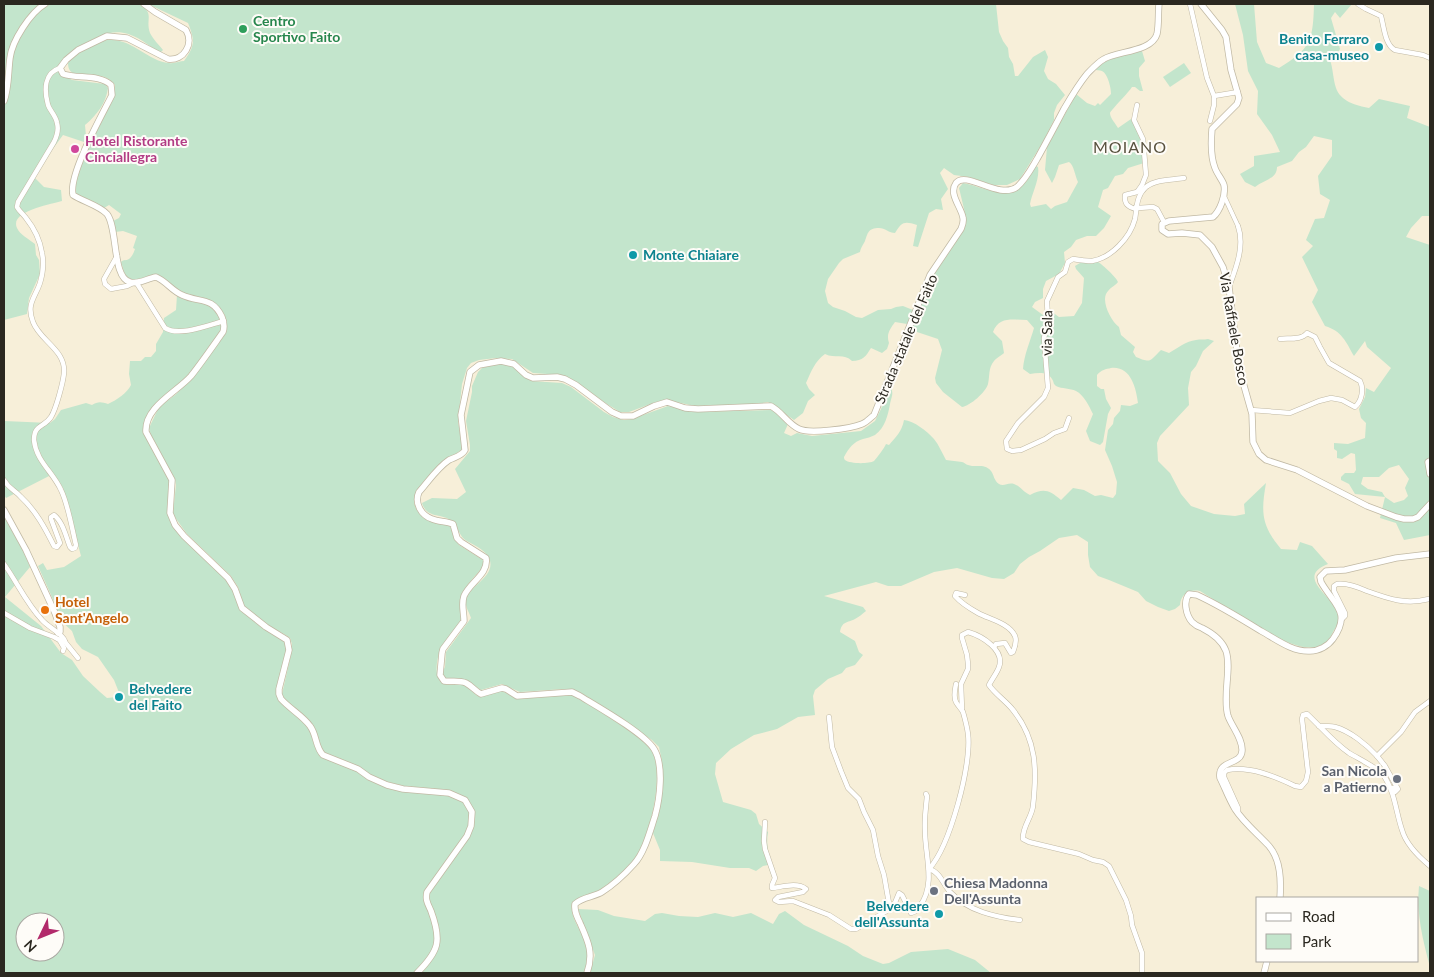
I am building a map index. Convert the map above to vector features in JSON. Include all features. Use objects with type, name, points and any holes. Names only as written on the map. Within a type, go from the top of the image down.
[{"type":"street","points":[[4,101],[8,85],[10,56],[18,38],[34,13],[46,4]]},
{"type":"street","points":[[4,480],[8,488],[20,495],[40,518],[54,546],[58,546],[60,543],[51,518],[54,516],[57,517],[63,529],[70,548],[75,548],[76,545],[61,490],[43,465],[34,442],[39,426],[50,419],[54,411],[64,373],[60,357],[33,323],[30,305],[40,284],[42,253],[38,238],[17,207],[18,202],[58,133],[58,121],[49,106],[46,95],[48,76],[53,70],[60,68],[78,50],[107,36],[127,38],[168,59],[173,60],[183,55],[190,40],[186,30],[144,4]]},
{"type":"street","name":"Strada statale del Faito","points":[[587,973],[590,966],[591,953],[587,938],[575,912],[575,904],[606,889],[637,860],[656,812],[660,791],[659,760],[651,744],[640,735],[572,692],[517,696],[506,688],[502,688],[481,694],[469,684],[459,681],[444,681],[441,678],[442,653],[464,621],[462,608],[465,593],[485,570],[487,565],[486,558],[457,538],[452,524],[425,515],[419,509],[416,502],[419,492],[442,466],[449,460],[463,454],[465,450],[461,415],[470,372],[479,365],[501,361],[509,362],[526,375],[534,378],[557,377],[565,379],[612,412],[621,416],[633,416],[667,402],[685,408],[771,406],[798,429],[807,431],[830,430],[862,424],[874,415],[930,275],[963,223],[953,189],[956,182],[961,179],[967,179],[993,189],[1008,190],[1022,182],[1086,75],[1105,58],[1140,48],[1153,41],[1156,35],[1159,4]]},
{"type":"street","points":[[1190,4],[1207,78],[1214,96],[1210,120]]},
{"type":"street","points":[[1137,105],[1134,120],[1142,139],[1146,175],[1137,192],[1125,195],[1124,200],[1127,204],[1136,208],[1153,207],[1164,222],[1213,217],[1217,213],[1225,193],[1224,184],[1215,168],[1212,153],[1212,129],[1231,111],[1239,98],[1231,70],[1226,37],[1201,4]]},
{"type":"street","points":[[1358,4],[1381,16],[1391,49],[1424,55],[1430,58]]},
{"type":"street","points":[[60,68],[63,74],[107,81],[111,85],[112,95],[79,163],[72,190],[73,195],[106,213],[110,220],[122,276],[127,281],[134,283],[165,328],[170,331],[177,332],[205,327],[224,320]]},
{"type":"street","points":[[1214,96],[1238,92]]},
{"type":"street","points":[[1136,208],[1138,199],[1146,187],[1161,181],[1184,178]]},
{"type":"street","points":[[1226,198],[1241,235],[1237,266],[1230,287]]},
{"type":"street","name":"via Sala","points":[[1069,418],[1065,429],[1054,433],[1046,439],[1021,450],[1012,451],[1007,449],[1006,441],[1018,423],[1044,398],[1048,388],[1044,338],[1048,322],[1047,300],[1058,277],[1065,272],[1070,260],[1093,261],[1113,252],[1134,223],[1136,208]]},
{"type":"street","name":"Via Raffaele Bosco","points":[[1164,222],[1162,230],[1168,234],[1200,235],[1217,254],[1227,276],[1230,287],[1239,368],[1251,410],[1255,447],[1259,454],[1266,460],[1297,470],[1367,506],[1404,519],[1413,519],[1430,504]]},
{"type":"street","points":[[117,256],[104,279],[105,284],[111,289],[151,278],[160,279],[181,295],[212,304],[217,308],[224,320],[223,332],[190,377],[157,405],[146,428],[148,437],[172,480],[170,513],[173,520],[184,536],[228,578],[235,589],[242,608],[266,627],[287,640],[289,650],[279,689],[281,699],[310,726],[314,732],[319,751],[323,755],[358,769],[369,777],[387,785],[403,789],[449,793],[465,800],[472,812],[471,826],[467,836],[428,892],[426,900],[436,926],[438,942],[430,960],[417,973]]},
{"type":"street","points":[[1251,410],[1290,413],[1331,398],[1342,400],[1355,407],[1359,404],[1363,388],[1360,381],[1329,363],[1313,335],[1307,333],[1302,338],[1280,339]]},
{"type":"street","points":[[1430,461],[1428,466],[1430,474]]},
{"type":"street","points":[[4,510],[26,550],[55,613],[60,627],[60,632],[57,633]]},
{"type":"street","points":[[1342,619],[1341,611],[1321,582],[1320,578],[1326,571],[1345,570],[1396,558],[1430,554]]},
{"type":"street","points":[[4,564],[31,607],[41,619],[65,638],[62,642],[63,651]]},
{"type":"street","points":[[1280,897],[1280,874],[1275,855],[1271,848],[1238,812],[1220,778],[1219,772],[1223,766],[1238,759],[1242,750],[1228,716],[1226,691],[1228,659],[1226,651],[1213,634],[1193,623],[1185,603],[1186,598],[1189,594],[1197,595],[1280,643],[1310,652],[1327,646],[1345,616],[1334,591],[1334,586],[1337,584],[1352,585],[1378,595],[1405,602],[1429,599]]},
{"type":"street","points":[[965,595],[956,593],[955,596],[978,613],[1000,622],[1015,635],[1016,640],[1012,653],[1005,643],[996,644],[994,647]]},
{"type":"street","points":[[4,613],[30,628],[57,638],[78,658]]},
{"type":"street","points":[[929,868],[933,865],[947,837],[964,780],[969,748],[967,726],[962,709],[961,684],[968,669],[967,654],[962,635],[968,632],[985,639],[994,647],[998,654],[999,667],[989,684],[1013,710],[1031,743],[1036,776],[1033,808],[1023,839],[1079,854],[1109,866],[1126,900],[1131,916],[1132,925],[1142,953],[1142,973]]},
{"type":"street","points":[[956,684],[954,696],[956,703],[962,709]]},
{"type":"street","points":[[1377,756],[1401,732],[1415,712],[1430,701]]},
{"type":"street","points":[[1238,812],[1224,777],[1224,773],[1227,770],[1238,768],[1252,770],[1301,787],[1306,781],[1308,772],[1302,716],[1307,714],[1332,740],[1383,774],[1394,799],[1402,832],[1408,843],[1430,866]]},
{"type":"street","points":[[829,717],[832,747],[841,771],[848,788],[859,799],[873,830],[890,909]]},
{"type":"street","points":[[1319,726],[1335,727],[1365,743],[1377,756],[1398,789],[1397,791],[1395,792],[1390,781],[1386,780]]},
{"type":"street","points":[[765,822],[765,849],[775,878],[772,888],[800,886],[806,889],[803,892],[778,897],[775,899],[776,902],[800,904],[829,915],[852,930],[860,928],[890,909],[899,893],[902,895],[910,912],[913,913],[916,912],[924,901],[927,892],[929,868],[925,833],[926,794]]},
{"type":"street","points":[[929,868],[935,871],[950,891],[964,902],[994,917],[1020,920]]},
{"type":"green space","points":[[4,4],[140,4],[147,11],[150,33],[163,50],[161,52],[158,51],[141,40],[125,33],[111,33],[98,37],[76,49],[60,65],[67,77],[72,80],[105,84],[108,88],[107,93],[100,108],[85,125],[86,136],[84,142],[63,135],[33,176],[44,187],[61,190],[62,201],[33,209],[19,217],[16,222],[20,233],[35,244],[40,274],[29,298],[27,314],[4,320]]},
{"type":"green space","points":[[148,4],[996,4],[999,32],[1008,48],[1015,76],[1018,76],[1033,57],[1045,50],[1048,57],[1044,71],[1048,79],[1056,84],[1065,95],[1057,105],[1054,120],[1043,142],[1020,179],[1007,185],[993,185],[969,177],[954,175],[944,168],[940,173],[948,189],[941,199],[943,210],[936,209],[929,213],[918,247],[913,246],[917,225],[904,223],[895,233],[875,228],[869,232],[860,252],[843,259],[839,263],[828,279],[825,291],[828,303],[833,307],[862,318],[878,310],[896,307],[903,306],[913,310],[907,324],[895,322],[889,332],[887,349],[882,353],[871,348],[864,358],[856,361],[846,357],[825,354],[814,367],[806,383],[815,395],[808,401],[803,413],[794,420],[768,402],[695,406],[667,400],[629,412],[620,412],[568,378],[561,375],[533,373],[512,359],[479,360],[471,363],[467,368],[462,384],[458,422],[462,449],[437,467],[418,489],[414,498],[416,508],[425,519],[450,526],[459,545],[483,560],[484,564],[464,591],[460,601],[461,620],[441,648],[437,662],[438,678],[445,684],[465,685],[481,697],[502,691],[517,698],[572,695],[645,742],[654,755],[657,769],[655,801],[651,819],[641,848],[635,858],[625,870],[605,887],[572,903],[575,922],[587,946],[588,958],[584,973],[421,973],[437,952],[440,938],[437,922],[430,903],[430,893],[469,837],[474,827],[475,812],[467,798],[449,790],[404,786],[388,782],[370,775],[359,767],[324,753],[312,724],[284,699],[282,694],[292,650],[290,638],[267,625],[244,607],[238,587],[231,576],[187,534],[174,516],[175,479],[151,436],[149,428],[159,407],[192,379],[226,333],[226,319],[216,304],[206,299],[180,292],[160,277],[132,281],[126,278],[121,262],[132,256],[137,236],[123,231],[115,232],[113,221],[119,218],[121,214],[109,205],[104,208],[79,196],[75,193],[74,189],[84,157],[114,97],[115,85],[109,79],[102,76],[74,73],[69,70],[68,63],[70,60],[87,49],[109,40],[127,43],[154,59],[169,63],[184,61],[192,47],[193,39],[188,23]]},
{"type":"green space","points":[[1235,4],[1254,4],[1257,42],[1266,63],[1279,68],[1298,55],[1308,42],[1313,27],[1314,4],[1352,4],[1340,18],[1335,12],[1331,18],[1340,49],[1330,60],[1338,93],[1345,100],[1369,108],[1379,99],[1410,106],[1407,118],[1430,127],[1430,216],[1422,216],[1406,237],[1430,245],[1430,535],[1404,540],[1396,523],[1380,518],[1385,497],[1355,494],[1349,484],[1341,480],[1345,473],[1354,473],[1356,470],[1355,454],[1351,453],[1342,459],[1337,458],[1334,443],[1348,444],[1365,438],[1366,423],[1361,418],[1359,409],[1365,397],[1366,388],[1374,392],[1391,368],[1367,347],[1365,341],[1354,356],[1340,334],[1325,326],[1312,302],[1318,290],[1302,257],[1313,246],[1306,240],[1315,219],[1324,218],[1330,200],[1320,194],[1318,176],[1332,156],[1332,140],[1314,136],[1292,161],[1277,167],[1272,177],[1255,187],[1245,182],[1240,174],[1254,166],[1254,156],[1280,152],[1272,135],[1257,114],[1258,91],[1248,71],[1243,35]],"holes":[[[1399,465],[1409,479],[1405,488],[1408,496],[1404,500],[1394,503],[1385,497],[1382,492],[1368,489],[1361,484],[1363,477],[1379,477],[1389,468]]]},
{"type":"green space","points":[[1142,51],[1145,61],[1139,68],[1139,76],[1143,91],[1132,87],[1110,113],[1118,128],[1131,119],[1141,132],[1144,163],[1128,168],[1123,174],[1115,176],[1108,188],[1103,190],[1098,207],[1111,216],[1104,228],[1096,236],[1087,236],[1076,240],[1064,252],[1065,263],[1059,274],[1046,281],[1043,289],[1043,298],[1035,302],[1032,307],[1043,315],[1052,312],[1059,317],[1074,316],[1082,303],[1084,278],[1075,266],[1080,263],[1098,262],[1118,282],[1106,294],[1106,307],[1110,316],[1119,327],[1121,335],[1135,347],[1133,352],[1136,357],[1147,361],[1161,350],[1169,353],[1192,341],[1208,339],[1214,341],[1203,351],[1191,372],[1188,388],[1189,405],[1160,436],[1157,443],[1158,461],[1170,473],[1181,494],[1191,506],[1214,514],[1235,516],[1245,514],[1244,504],[1266,483],[1263,502],[1264,518],[1274,540],[1281,549],[1297,550],[1300,542],[1312,546],[1328,564],[1319,569],[1315,575],[1315,581],[1339,614],[1339,621],[1330,637],[1325,643],[1317,647],[1304,647],[1290,643],[1257,627],[1200,591],[1186,593],[1180,605],[1175,609],[1169,611],[1158,607],[1146,601],[1138,592],[1098,576],[1090,567],[1088,542],[1077,535],[1059,538],[1029,557],[1020,564],[1014,573],[1004,579],[992,578],[957,568],[934,572],[901,586],[888,586],[876,582],[824,596],[863,607],[866,611],[845,623],[840,632],[855,641],[859,652],[863,655],[855,665],[828,679],[815,690],[813,696],[815,715],[798,717],[777,729],[754,735],[731,749],[716,763],[715,774],[723,802],[751,810],[756,814],[759,824],[768,832],[768,850],[776,877],[772,877],[768,865],[756,871],[749,868],[730,868],[692,862],[660,861],[660,850],[653,833],[663,783],[662,761],[659,747],[652,740],[576,691],[564,689],[520,692],[502,684],[481,690],[465,681],[446,679],[442,673],[445,667],[446,652],[471,618],[466,606],[466,598],[485,577],[490,565],[487,555],[464,539],[452,522],[446,518],[431,514],[424,508],[422,503],[432,498],[457,499],[466,492],[455,469],[470,451],[466,421],[472,386],[478,372],[482,368],[496,364],[509,364],[531,381],[562,383],[571,387],[604,412],[624,420],[668,406],[694,412],[771,410],[788,424],[784,433],[791,436],[797,433],[812,436],[861,431],[875,421],[890,385],[892,394],[884,425],[875,435],[854,444],[844,457],[845,460],[860,463],[874,461],[886,444],[889,445],[896,436],[904,420],[916,424],[931,436],[946,460],[963,462],[971,466],[986,467],[1001,485],[1014,484],[1030,495],[1039,491],[1046,491],[1061,500],[1073,488],[1084,490],[1095,496],[1101,495],[1113,498],[1116,494],[1117,482],[1105,450],[1108,430],[1120,411],[1121,405],[1130,406],[1138,403],[1134,385],[1128,374],[1118,368],[1111,368],[1105,369],[1097,375],[1097,386],[1104,389],[1106,399],[1111,408],[1108,414],[1103,442],[1100,445],[1090,441],[1086,431],[1093,414],[1079,393],[1056,386],[1048,375],[1042,373],[1030,374],[1023,369],[1034,328],[1027,320],[1007,320],[999,323],[996,327],[993,332],[1002,341],[1004,353],[992,364],[987,387],[981,395],[962,407],[943,392],[936,383],[935,378],[942,350],[938,339],[911,330],[935,271],[964,226],[965,213],[959,188],[963,183],[991,191],[1013,191],[1024,184],[1036,166],[1038,167],[1038,176],[1030,204],[1031,207],[1046,204],[1051,209],[1067,202],[1078,182],[1073,168],[1069,162],[1059,165],[1052,183],[1045,170],[1047,147],[1076,94],[1087,103],[1095,106],[1098,103],[1100,105],[1111,94],[1106,75],[1102,71],[1094,70],[1111,59]]},
{"type":"green space","points":[[1184,63],[1191,73],[1170,87],[1163,77]]},
{"type":"green space","points":[[177,295],[211,306],[216,310],[221,321],[221,331],[188,375],[155,404],[144,427],[170,480],[169,518],[227,579],[240,610],[265,629],[286,641],[287,650],[277,695],[308,727],[321,757],[357,771],[368,779],[448,795],[463,802],[470,813],[469,826],[465,835],[425,891],[435,930],[434,946],[430,955],[414,973],[4,973],[4,515],[22,546],[30,567],[5,597],[41,626],[61,653],[72,660],[83,676],[107,698],[120,695],[114,680],[98,657],[82,649],[76,642],[72,631],[59,619],[55,604],[38,566],[43,563],[47,570],[64,567],[81,556],[63,488],[53,474],[6,498],[4,495],[4,421],[50,423],[61,410],[86,403],[92,405],[100,402],[108,404],[118,398],[131,385],[129,374],[130,361],[141,361],[145,357],[151,357],[156,351],[156,344],[163,332],[164,318],[176,310]]},
{"type":"green space","points":[[1419,886],[1430,891],[1430,967],[1419,917]]},
{"type":"green space","points":[[578,909],[598,910],[614,916],[645,921],[655,914],[662,913],[698,917],[715,913],[733,917],[751,913],[773,924],[779,914],[785,911],[804,925],[848,946],[863,956],[883,964],[911,952],[948,949],[975,960],[991,973],[590,973],[595,955]]},
{"type":"place","name":"Centro Sportivo Faito","points":[[243,29]]},
{"type":"place","name":"Benito Ferraro casa-museo","points":[[1379,47]]},
{"type":"place","name":"Hotel Ristorante Cinciallegra","points":[[75,149]]},
{"type":"place","name":"Monte Chiaiare","points":[[633,255]]},
{"type":"place","name":"Hotel Sant'Angelo","points":[[45,610]]},
{"type":"place","name":"Belvedere del Faito","points":[[119,697]]},
{"type":"place","name":"San Nicola a Patierno","points":[[1397,779]]},
{"type":"place","name":"Chiesa Madonna Dell'Assunta","points":[[934,891]]},
{"type":"place","name":"Belvedere dell'Assunta","points":[[939,914]]},
{"type":"district","name":"MOIANO","points":[[1130,147]]}]
